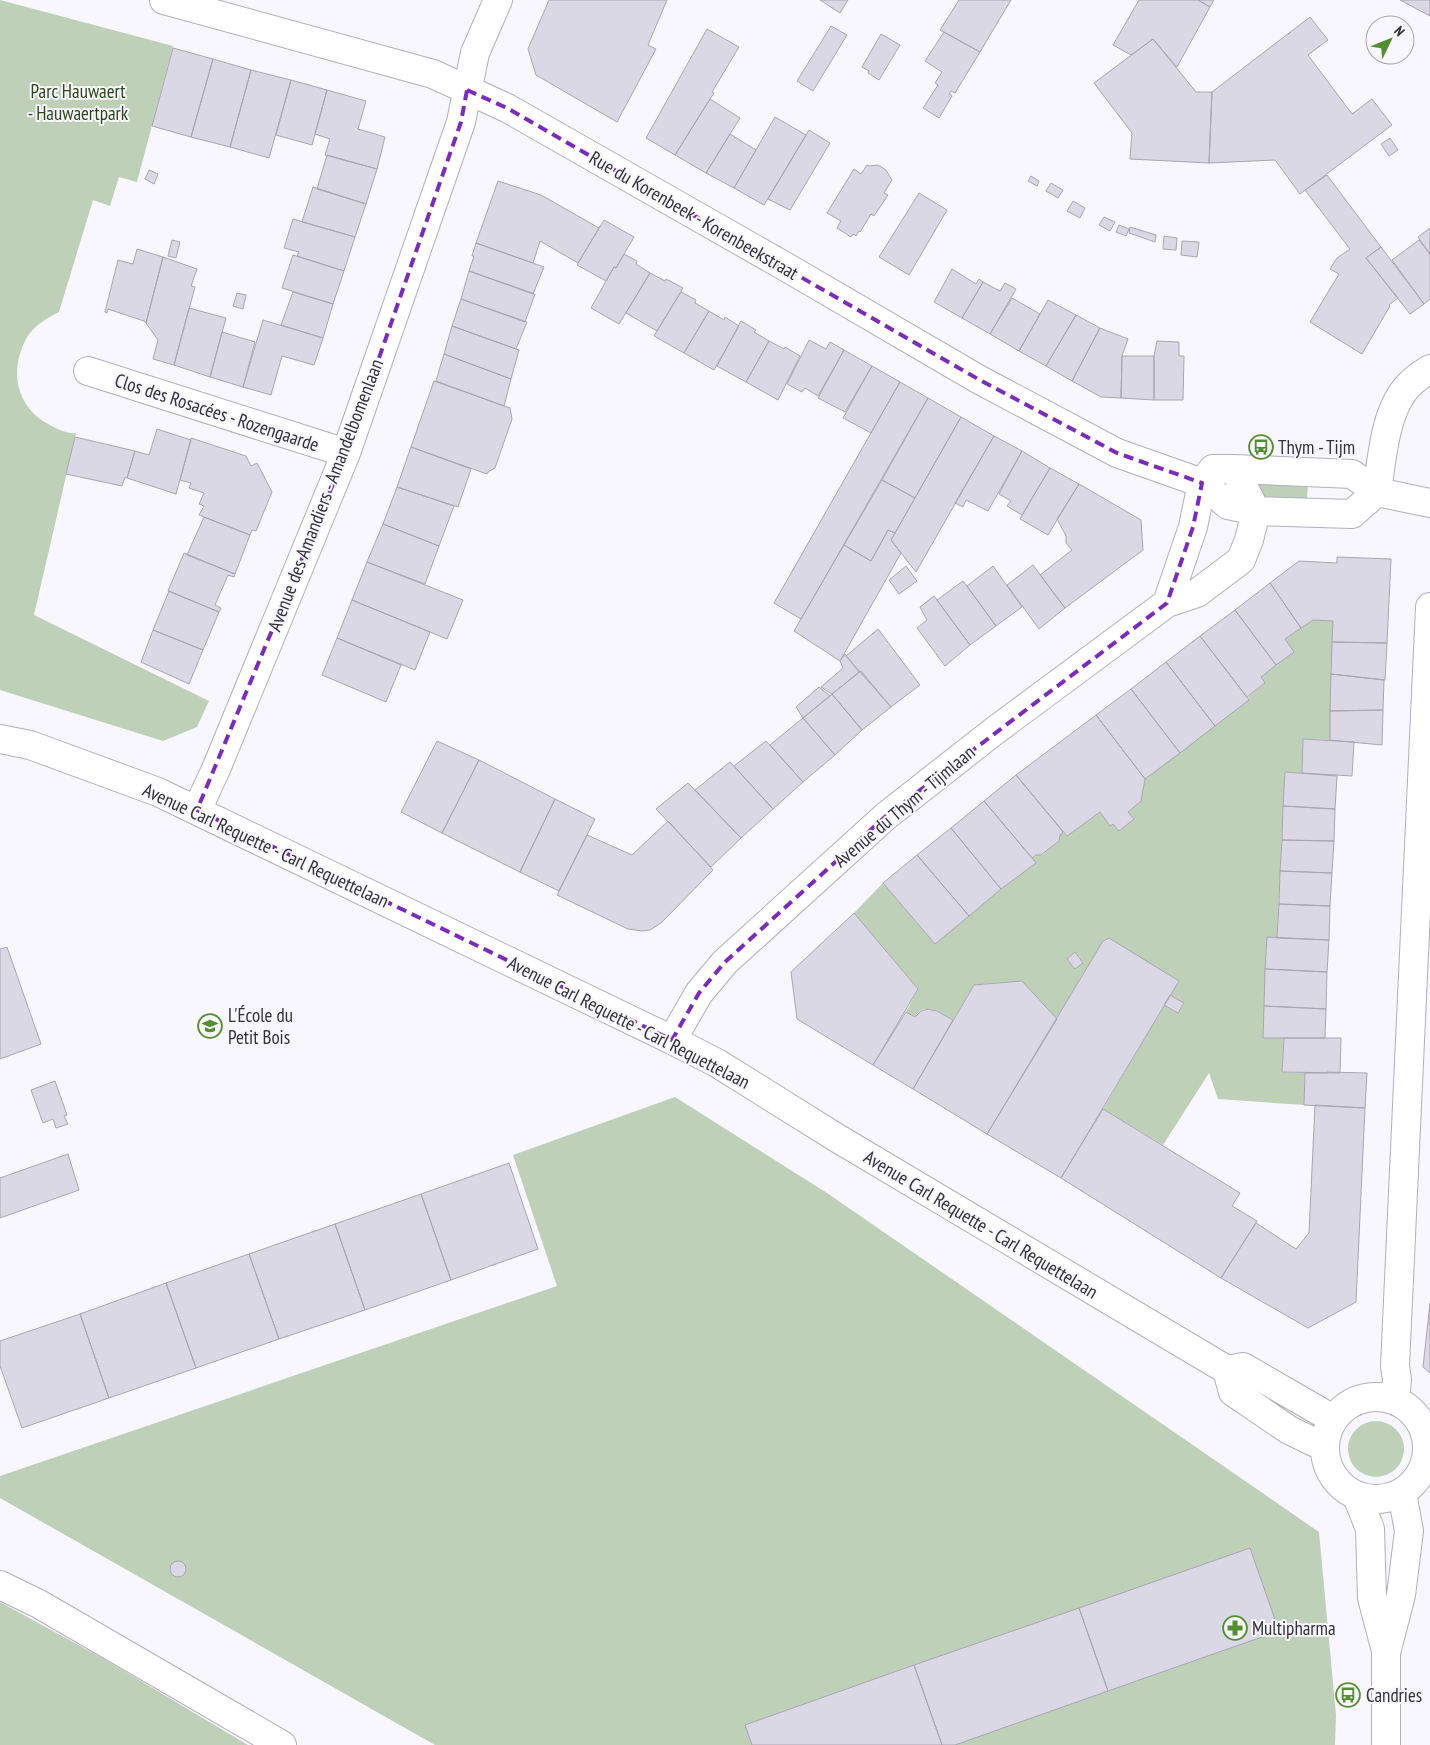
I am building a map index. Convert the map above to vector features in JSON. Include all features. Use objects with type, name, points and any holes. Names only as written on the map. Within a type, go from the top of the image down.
[{"type":"street","name":"Rue du Korenbeek - Korenbeekstraat","points":[[164,0],[433,74],[516,113],[978,380],[1117,453],[1202,483],[1228,505],[1256,511],[1352,514],[1377,492]]},
{"type":"street","name":"Avenue des Amandiers - Amandelbomenlaan","points":[[197,810],[216,769],[346,453],[461,122],[475,53],[498,0]]},
{"type":"street","points":[[1377,492],[1384,442],[1394,406],[1410,384],[1430,368]]},
{"type":"street","name":"Clos des Rosacées - Rozengaarde","points":[[88,371],[346,453]]},
{"type":"street","points":[[1167,604],[1193,527],[1202,483],[1214,469],[1352,474],[1377,492],[1430,503]]},
{"type":"street","points":[[1234,469],[1256,511]]},
{"type":"street","name":"Avenue du Thym - Tijmlaan","points":[[672,1040],[699,993],[725,962],[886,816],[993,732],[1167,604],[1197,593],[1241,560],[1249,540],[1256,511]]},
{"type":"street","points":[[1394,1400],[1397,1380],[1395,1366],[1430,607]]},
{"type":"street","name":"Avenue Carl Requette - Carl Requettelaan","points":[[0,738],[30,745],[158,792],[672,1040],[717,1063],[837,1138],[1227,1370],[1243,1367],[1333,1419]]},
{"type":"street","points":[[1227,1370],[1233,1392],[1289,1430],[1324,1447]]},
{"type":"street","points":[[1377,1396],[1394,1400],[1408,1408],[1419,1420],[1426,1435],[1428,1451],[1425,1463],[1420,1475],[1402,1493],[1388,1498],[1372,1500],[1357,1496],[1344,1489],[1334,1478],[1326,1463],[1324,1447],[1326,1432],[1333,1419],[1345,1406],[1360,1399],[1377,1396]]},
{"type":"street","points":[[1386,1653],[1401,1595],[1409,1531],[1402,1493]]},
{"type":"street","points":[[1357,1496],[1370,1529],[1372,1598],[1386,1653],[1386,1745]]},
{"type":"street","points":[[0,1585],[39,1604],[282,1745]]},
{"type":"highlighted area","points":[[467,90],[507,108],[978,379],[1117,453],[1202,483],[1193,527],[1167,603],[886,816],[725,962],[699,993],[672,1040],[197,810],[346,453],[461,122]]},
{"type":"green space","name":"Parc Hauwaert - Hauwaertpark","points":[[0,0],[173,46],[137,182],[119,177],[110,206],[93,200],[59,312],[41,323],[29,334],[21,351],[17,376],[23,399],[39,418],[62,431],[76,433],[34,615],[209,701],[197,727],[163,741],[0,690]]},
{"type":"green space","points":[[1264,482],[1308,482],[1307,499],[1261,499],[1258,486]]},
{"type":"green space","points":[[1313,620],[1333,621],[1330,740],[1303,739],[1302,773],[1285,772],[1277,938],[1267,938],[1263,1037],[1284,1038],[1282,1072],[1305,1073],[1304,1105],[1218,1099],[1209,1073],[1163,1145],[1103,1109],[1164,1005],[1178,1013],[1184,1004],[1170,995],[1109,938],[1103,941],[1057,1019],[1021,981],[974,985],[953,1020],[936,1010],[924,1010],[915,1017],[906,1012],[918,989],[854,913],[883,883],[935,944],[1035,863],[1032,858],[1036,855],[1042,855],[1059,841],[1060,835],[1063,832],[1067,836],[1100,812],[1110,826],[1113,824],[1119,831],[1134,819],[1128,812],[1141,801],[1145,779],[1249,700],[1248,697],[1265,683],[1261,677],[1293,652],[1285,639]],"holes":[[[1075,952],[1083,962],[1075,969],[1067,959]]]},
{"type":"green space","points":[[675,1097],[827,1193],[1319,1532],[1336,1715],[1335,1745],[435,1745],[0,1498],[0,1476],[557,1286],[513,1155]]},
{"type":"green space","points":[[1370,1421],[1382,1421],[1392,1425],[1400,1433],[1404,1449],[1400,1465],[1392,1473],[1382,1477],[1370,1477],[1360,1473],[1352,1465],[1348,1455],[1348,1443],[1352,1433],[1360,1425]]},
{"type":"green space","points":[[0,1602],[104,1659],[248,1745],[0,1745]]},
{"type":"building","points":[[549,0],[667,0],[648,45],[656,49],[617,122],[536,75],[528,49]]},
{"type":"building","points":[[820,0],[848,0],[840,13]]},
{"type":"building","points":[[959,0],[1011,0],[980,52],[940,30]]},
{"type":"building","points":[[1139,0],[1198,0],[1210,7],[1177,67],[1153,39],[1131,55],[1113,45]]},
{"type":"building","points":[[1198,0],[1214,0],[1210,7]]},
{"type":"building","points":[[1400,0],[1430,0],[1430,16]]},
{"type":"building","points":[[1310,17],[1328,40],[1308,55],[1352,114],[1372,99],[1392,125],[1300,194],[1275,160],[1209,163],[1212,92]]},
{"type":"building","points":[[831,26],[847,35],[813,91],[797,81]]},
{"type":"building","points":[[707,29],[739,47],[712,92],[714,93],[675,155],[646,138]]},
{"type":"building","points":[[944,32],[980,52],[955,93],[951,91],[949,94],[952,96],[939,118],[923,108],[938,85],[935,83],[942,72],[925,61]]},
{"type":"building","points":[[881,34],[900,45],[879,80],[862,67]]},
{"type":"building","points":[[1153,39],[1196,92],[1212,92],[1209,163],[1130,159],[1132,133],[1094,83]]},
{"type":"building","points":[[173,48],[213,59],[191,137],[152,126]]},
{"type":"building","points":[[213,59],[251,70],[230,147],[191,137]]},
{"type":"building","points":[[251,70],[291,80],[269,158],[230,147]]},
{"type":"building","points":[[291,80],[327,90],[312,145],[276,135]]},
{"type":"building","points":[[327,90],[366,101],[358,129],[385,137],[377,169],[325,155],[330,139],[315,134]]},
{"type":"building","points":[[710,99],[740,118],[706,173],[675,155]]},
{"type":"building","points":[[775,117],[806,135],[764,205],[734,188]]},
{"type":"building","points":[[809,130],[830,143],[790,210],[768,199]]},
{"type":"building","points":[[730,134],[756,150],[734,188],[706,173]]},
{"type":"building","points":[[1390,138],[1398,150],[1389,156],[1381,144]]},
{"type":"building","points":[[327,155],[377,169],[366,204],[317,189]]},
{"type":"building","points":[[867,165],[878,165],[886,170],[892,180],[884,193],[888,195],[874,216],[871,214],[860,232],[856,236],[853,234],[851,237],[837,228],[841,221],[827,213],[854,169],[861,174]]},
{"type":"building","points":[[149,170],[158,174],[154,184],[145,179]]},
{"type":"building","points":[[1327,175],[1381,247],[1366,258],[1398,298],[1389,305],[1362,354],[1310,322],[1339,274],[1330,269],[1337,258],[1350,249],[1305,190]]},
{"type":"building","points":[[1031,176],[1039,181],[1037,186],[1028,181]]},
{"type":"building","points":[[498,181],[541,195],[599,228],[578,263],[540,241],[533,263],[476,243]]},
{"type":"building","points":[[1051,183],[1063,190],[1058,198],[1046,191]]},
{"type":"building","points":[[313,187],[366,204],[355,237],[302,222]]},
{"type":"building","points":[[919,193],[947,210],[909,275],[879,257]]},
{"type":"building","points":[[1073,201],[1085,208],[1080,218],[1067,211]]},
{"type":"building","points":[[1104,217],[1115,222],[1110,231],[1099,225]]},
{"type":"building","points":[[293,219],[355,237],[344,271],[297,256],[299,252],[284,248]]},
{"type":"building","points":[[604,220],[634,237],[606,281],[577,265]]},
{"type":"building","points":[[1119,225],[1129,229],[1126,236],[1116,232]]},
{"type":"building","points":[[1130,227],[1156,235],[1155,242],[1129,233]]},
{"type":"building","points":[[1430,228],[1430,254],[1418,237]]},
{"type":"building","points":[[1164,236],[1177,238],[1176,250],[1163,249]]},
{"type":"building","points":[[172,240],[180,242],[176,258],[168,256]]},
{"type":"building","points":[[1419,240],[1430,254],[1430,299],[1424,304],[1392,260]]},
{"type":"building","points":[[1182,241],[1199,242],[1197,257],[1181,255]]},
{"type":"building","points":[[476,243],[544,267],[533,294],[469,271]]},
{"type":"building","points":[[1381,247],[1424,304],[1410,314],[1366,258]]},
{"type":"building","points":[[137,249],[163,257],[146,323],[108,309],[107,313],[105,312],[118,260],[133,264]]},
{"type":"building","points":[[624,254],[637,261],[636,264],[650,273],[619,324],[591,308],[614,267],[616,268]]},
{"type":"building","points":[[293,255],[344,271],[333,304],[282,288]]},
{"type":"building","points":[[163,257],[197,269],[191,286],[195,287],[174,365],[153,359],[158,340],[146,323]]},
{"type":"building","points":[[952,269],[976,284],[979,279],[983,282],[962,318],[934,302]]},
{"type":"building","points":[[469,271],[535,294],[525,322],[461,299]]},
{"type":"building","points":[[650,273],[683,288],[657,331],[626,313]]},
{"type":"building","points":[[983,282],[1000,291],[1005,283],[1016,289],[990,334],[962,318]]},
{"type":"building","points":[[293,292],[333,304],[323,338],[281,325]]},
{"type":"building","points":[[681,292],[696,300],[695,303],[709,311],[684,353],[654,336]]},
{"type":"building","points":[[237,293],[246,295],[243,309],[233,306]]},
{"type":"building","points":[[1012,298],[1040,314],[1019,351],[990,334]]},
{"type":"building","points":[[461,299],[527,322],[516,349],[452,326]]},
{"type":"building","points":[[1048,300],[1076,315],[1046,366],[1019,351]]},
{"type":"building","points":[[189,308],[226,318],[210,377],[174,365]]},
{"type":"building","points":[[709,311],[724,320],[725,317],[739,326],[714,370],[684,353]]},
{"type":"building","points":[[1076,315],[1100,328],[1072,381],[1046,366]]},
{"type":"building","points":[[263,320],[323,338],[314,365],[282,356],[271,395],[243,387]]},
{"type":"building","points":[[741,321],[769,341],[746,382],[717,366]]},
{"type":"building","points":[[452,326],[519,350],[511,379],[444,354]]},
{"type":"building","points":[[1100,328],[1128,339],[1122,356],[1121,398],[1101,397],[1072,381]]},
{"type":"building","points":[[222,332],[255,342],[243,387],[210,377]]},
{"type":"building","points":[[809,340],[826,349],[830,342],[844,350],[818,396],[805,388],[802,392],[787,384]]},
{"type":"building","points":[[769,341],[784,349],[785,347],[800,356],[778,400],[746,382]]},
{"type":"building","points":[[1157,341],[1179,342],[1179,356],[1184,356],[1183,400],[1154,400],[1154,356]]},
{"type":"building","points":[[844,350],[872,366],[845,412],[818,398]]},
{"type":"building","points":[[444,354],[511,379],[504,406],[436,381]]},
{"type":"building","points":[[1122,356],[1154,356],[1154,400],[1121,398]]},
{"type":"building","points":[[872,366],[900,382],[871,433],[843,418]]},
{"type":"building","points":[[434,381],[510,408],[512,419],[495,468],[487,474],[411,447]]},
{"type":"building","points":[[900,382],[928,398],[801,619],[774,603]]},
{"type":"building","points":[[928,398],[961,417],[915,498],[882,480]]},
{"type":"building","points":[[961,417],[994,436],[916,572],[891,540]]},
{"type":"building","points":[[157,429],[191,440],[176,494],[127,478],[135,451],[149,455]]},
{"type":"building","points":[[994,436],[1022,451],[988,511],[966,500],[963,507],[955,503]]},
{"type":"building","points":[[75,437],[135,451],[127,478],[125,477],[122,486],[66,474]]},
{"type":"building","points":[[191,438],[246,456],[251,466],[257,463],[272,492],[256,531],[252,530],[250,535],[199,515],[204,506],[199,504],[204,493],[189,488],[191,483],[180,480]]},
{"type":"building","points":[[411,447],[471,469],[458,507],[397,487]]},
{"type":"building","points":[[1022,451],[1050,468],[1022,515],[1007,506],[1011,501],[999,494]]},
{"type":"building","points":[[1050,468],[1079,484],[1048,535],[1020,519]]},
{"type":"building","points":[[882,480],[915,498],[895,533],[888,530],[871,561],[844,545]]},
{"type":"building","points":[[1079,484],[1141,520],[1143,550],[1065,608],[1040,575],[1072,550],[1066,543],[1066,536],[1057,519]]},
{"type":"building","points":[[397,487],[454,506],[439,546],[383,524]]},
{"type":"building","points":[[204,517],[250,535],[235,574],[187,555]]},
{"type":"building","points":[[383,524],[439,546],[425,584],[367,562]]},
{"type":"building","points":[[888,530],[895,533],[891,540],[901,553],[840,661],[794,631],[844,545],[871,561]]},
{"type":"building","points":[[184,553],[235,574],[234,577],[228,575],[215,605],[221,608],[219,612],[168,591]]},
{"type":"building","points":[[1337,557],[1391,559],[1387,643],[1332,642],[1333,621],[1313,620],[1301,628],[1270,583],[1299,561],[1337,563]]},
{"type":"building","points":[[367,562],[463,600],[447,639],[352,600]]},
{"type":"building","points":[[1033,565],[1065,608],[1039,629],[1007,585]]},
{"type":"building","points":[[906,566],[917,581],[899,594],[889,580]]},
{"type":"building","points":[[993,566],[1022,607],[996,626],[967,586]]},
{"type":"building","points":[[963,581],[996,626],[970,645],[937,600]]},
{"type":"building","points":[[1270,583],[1301,628],[1285,639],[1294,652],[1276,665],[1235,610]]},
{"type":"building","points":[[169,591],[219,612],[203,650],[153,630]]},
{"type":"building","points":[[934,596],[970,645],[945,666],[917,628],[927,620],[920,607]]},
{"type":"building","points":[[352,600],[430,632],[415,670],[337,638]]},
{"type":"building","points":[[1235,610],[1276,665],[1261,677],[1265,683],[1247,697],[1200,636]]},
{"type":"building","points":[[878,629],[920,685],[891,707],[846,656]]},
{"type":"building","points":[[153,630],[203,650],[189,684],[141,662]]},
{"type":"building","points":[[1200,636],[1249,700],[1215,726],[1166,662]]},
{"type":"building","points":[[337,638],[401,665],[386,702],[322,675]]},
{"type":"building","points":[[1332,642],[1387,643],[1385,680],[1331,674]]},
{"type":"building","points":[[845,654],[859,672],[832,694],[821,687],[843,668],[840,661]]},
{"type":"building","points":[[1166,662],[1215,726],[1180,753],[1131,689]]},
{"type":"building","points":[[861,671],[891,707],[862,730],[832,694]]},
{"type":"building","points":[[1331,674],[1384,680],[1383,710],[1330,711]]},
{"type":"building","points":[[819,687],[830,696],[803,718],[796,707]]},
{"type":"building","points":[[1131,689],[1180,753],[1145,779],[1096,715]]},
{"type":"building","points":[[832,694],[862,730],[835,755],[803,718]]},
{"type":"building","points":[[1383,710],[1382,745],[1330,740],[1330,711]]},
{"type":"building","points":[[1096,715],[1145,779],[1141,801],[1128,812],[1134,819],[1119,831],[1113,824],[1110,826],[1100,812],[1067,836],[1016,775]]},
{"type":"building","points":[[803,718],[835,755],[803,782],[770,745]]},
{"type":"building","points":[[1303,739],[1354,742],[1352,776],[1302,773]]},
{"type":"building","points":[[437,741],[479,760],[442,833],[401,812]]},
{"type":"building","points":[[766,741],[803,782],[773,809],[734,766]]},
{"type":"building","points":[[479,760],[555,799],[520,872],[442,833]]},
{"type":"building","points":[[730,762],[773,809],[741,838],[695,790]]},
{"type":"building","points":[[1285,772],[1337,776],[1335,809],[1283,806]]},
{"type":"building","points":[[1016,775],[1063,832],[1060,835],[1059,841],[1041,855],[1036,855],[1032,858],[984,801]]},
{"type":"building","points":[[688,783],[741,838],[711,867],[656,809]]},
{"type":"building","points":[[555,799],[595,819],[559,891],[520,872]]},
{"type":"building","points":[[984,801],[1036,863],[1001,889],[951,828]]},
{"type":"building","points":[[1283,806],[1335,809],[1334,841],[1282,840]]},
{"type":"building","points":[[668,821],[713,870],[661,923],[650,930],[628,929],[557,895],[587,835],[632,855]]},
{"type":"building","points":[[951,828],[1001,889],[969,916],[917,855]]},
{"type":"building","points":[[1282,840],[1334,841],[1332,873],[1280,871]]},
{"type":"building","points":[[917,855],[969,916],[935,944],[883,883]]},
{"type":"building","points":[[1280,871],[1332,873],[1330,906],[1279,904]]},
{"type":"building","points":[[1279,904],[1330,906],[1329,940],[1277,938]]},
{"type":"building","points":[[854,913],[918,989],[873,1065],[797,1019],[791,972]]},
{"type":"building","points":[[1267,937],[1329,940],[1327,972],[1265,969]]},
{"type":"building","points":[[1109,938],[1179,981],[1061,1178],[987,1134],[1103,941]]},
{"type":"building","points":[[7,947],[41,1044],[0,1059],[0,949]]},
{"type":"building","points":[[1075,952],[1083,963],[1075,969],[1067,959]]},
{"type":"building","points":[[1265,969],[1327,972],[1326,1009],[1264,1006]]},
{"type":"building","points":[[1022,981],[1057,1019],[987,1134],[913,1089],[974,985]]},
{"type":"building","points":[[1170,995],[1184,1003],[1178,1013],[1164,1005]]},
{"type":"building","points":[[1264,1006],[1326,1009],[1325,1038],[1263,1038]]},
{"type":"building","points":[[935,1010],[953,1020],[913,1089],[873,1065],[906,1012],[915,1017],[921,1011]]},
{"type":"building","points":[[1284,1038],[1341,1038],[1340,1073],[1282,1072]]},
{"type":"building","points":[[1305,1073],[1367,1073],[1365,1108],[1304,1105]]},
{"type":"building","points":[[55,1081],[67,1115],[64,1116],[68,1124],[56,1128],[53,1119],[43,1123],[31,1090]]},
{"type":"building","points":[[1315,1105],[1365,1108],[1356,1302],[1308,1328],[1221,1278],[1256,1223],[1296,1249],[1309,1233]]},
{"type":"building","points":[[1103,1109],[1240,1193],[1232,1206],[1257,1221],[1221,1278],[1061,1178]]},
{"type":"building","points":[[68,1154],[79,1190],[0,1218],[0,1178]]},
{"type":"building","points":[[509,1163],[538,1249],[451,1280],[421,1194]]},
{"type":"building","points":[[421,1194],[451,1280],[365,1310],[335,1224]]},
{"type":"building","points":[[335,1224],[365,1310],[279,1339],[249,1254]]},
{"type":"building","points":[[249,1254],[279,1339],[196,1368],[166,1283]]},
{"type":"building","points":[[166,1283],[196,1368],[109,1398],[80,1314]]},
{"type":"building","points":[[1430,1303],[1430,1373],[1423,1367]]},
{"type":"building","points":[[80,1314],[109,1398],[22,1428],[0,1366],[0,1341]]},
{"type":"building","points":[[1250,1548],[1279,1631],[1108,1691],[1079,1608]]},
{"type":"building","points":[[178,1561],[184,1563],[186,1569],[184,1575],[178,1577],[172,1575],[170,1569],[172,1563]]},
{"type":"building","points":[[1079,1608],[1108,1691],[955,1745],[942,1745],[914,1665]]},
{"type":"building","points":[[914,1665],[942,1745],[752,1745],[745,1725]]},
{"type":"place","name":"Thym - Tijm","points":[[1261,447]]},
{"type":"place","name":"L'École du Petit Bois","points":[[210,1026]]},
{"type":"place","name":"Multipharma","points":[[1235,1628]]},
{"type":"place","name":"Candries","points":[[1348,1695]]}]
